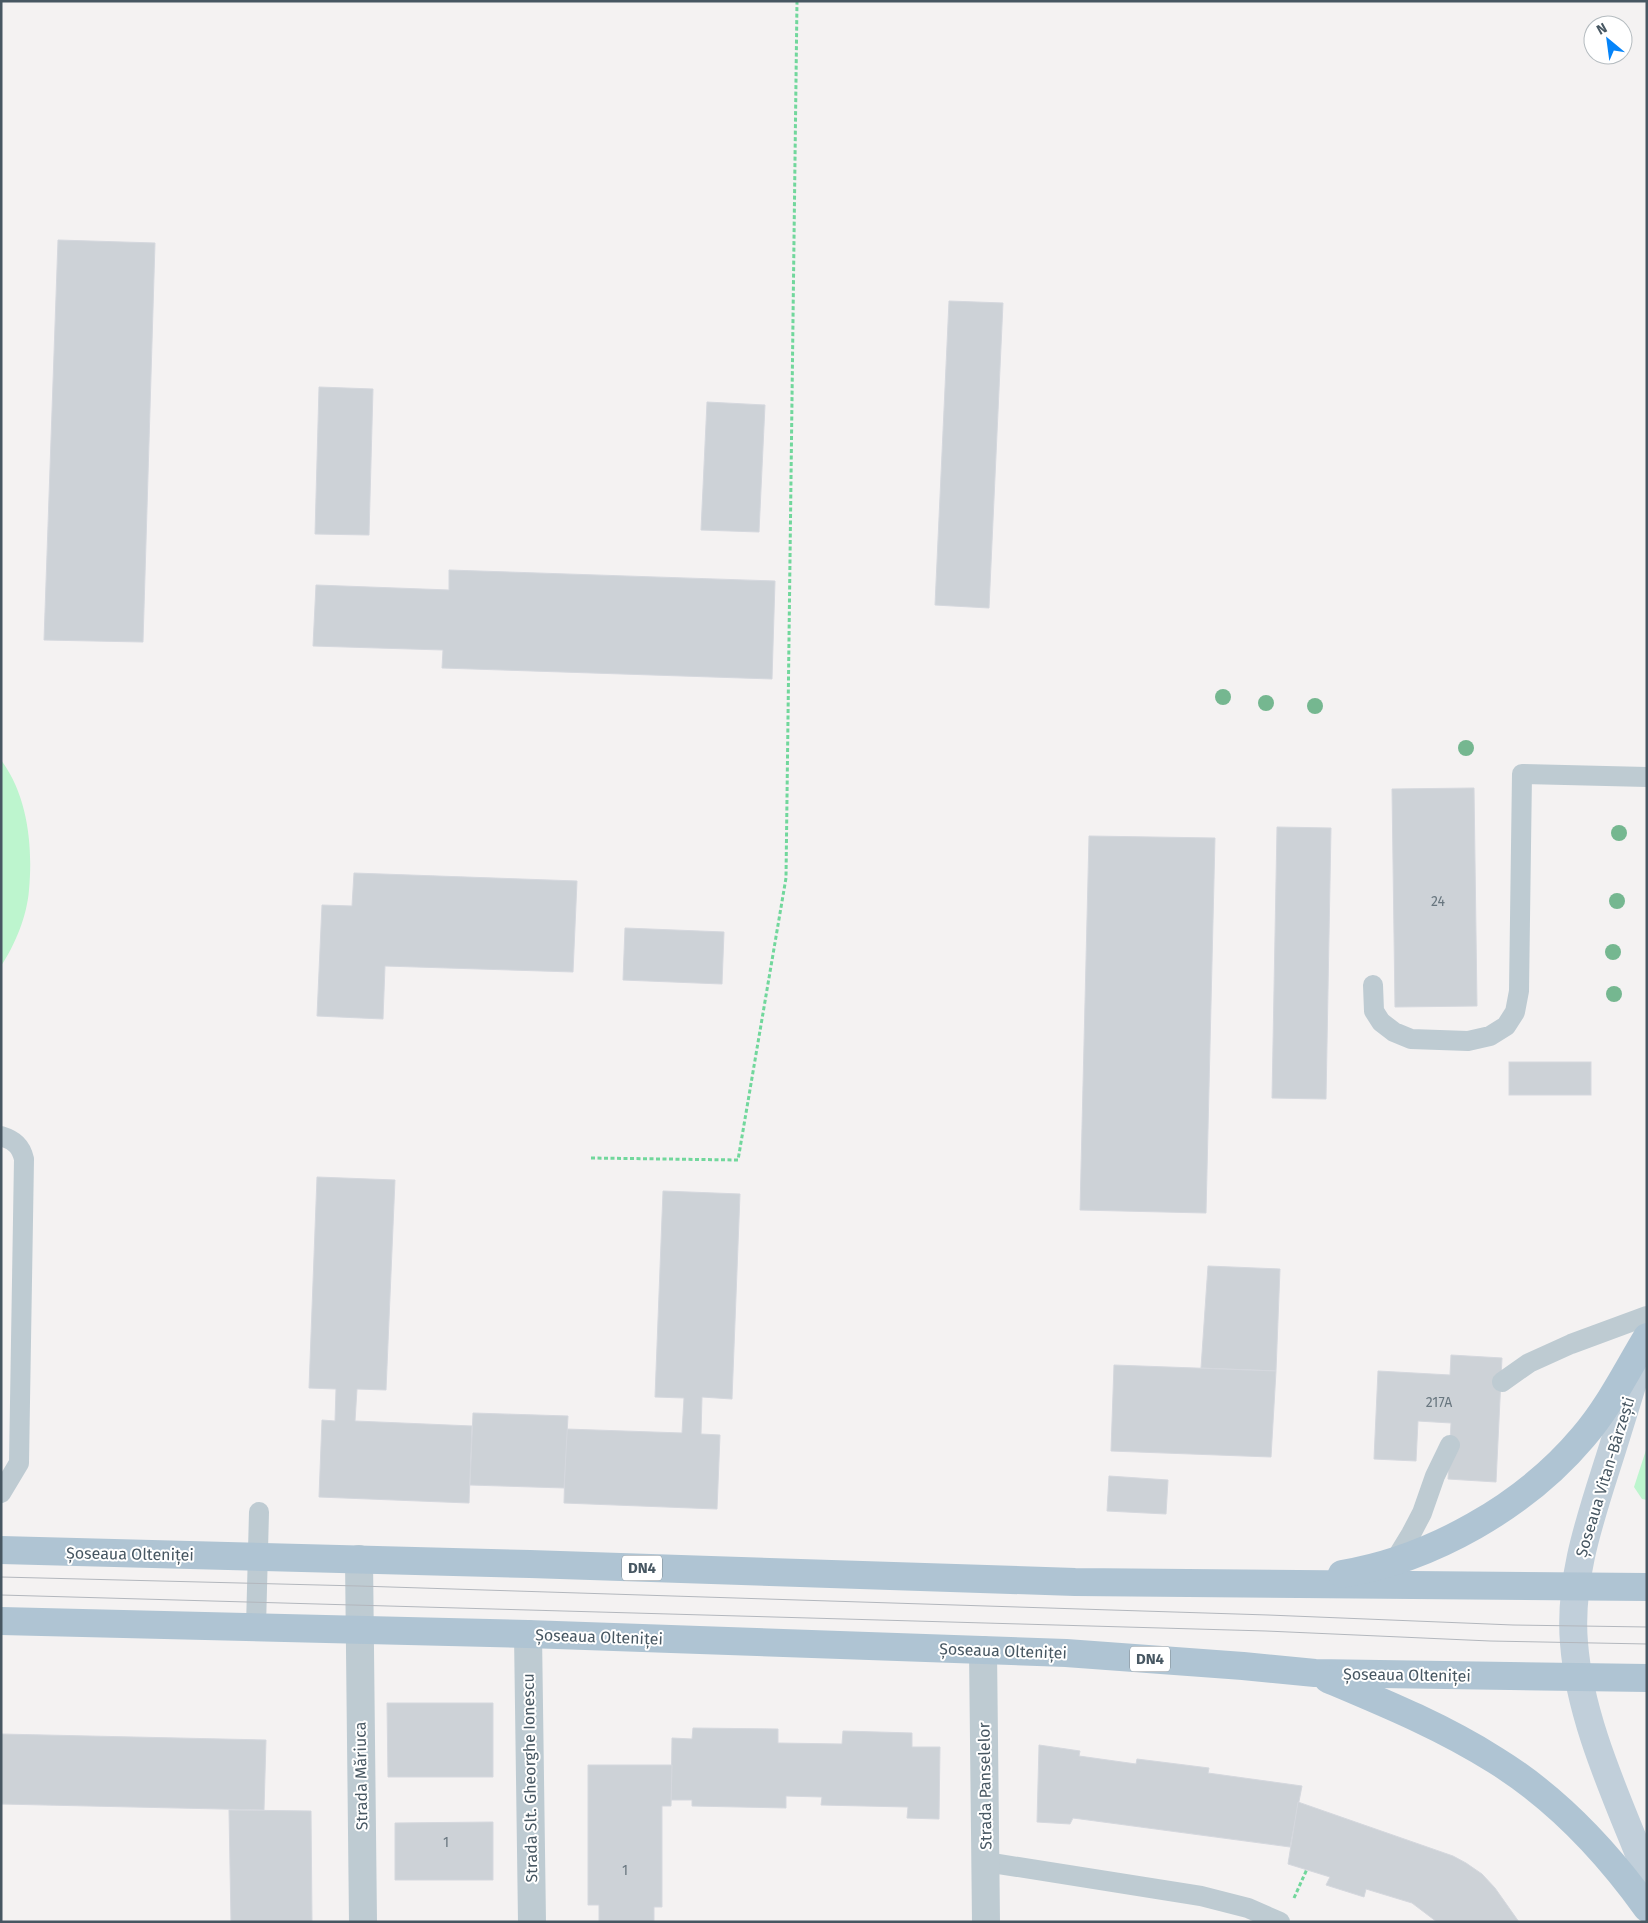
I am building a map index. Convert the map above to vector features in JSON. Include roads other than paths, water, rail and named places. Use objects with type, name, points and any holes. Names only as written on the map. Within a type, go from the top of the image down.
[{"type":"main road","points":[[1282,1584],[1354,1572],[1394,1562],[1457,1535],[1490,1517],[1524,1494],[1554,1469],[1585,1436],[1647,1338]]},
{"type":"main road","name":"Șoseaua Vitan-Bârzești","points":[[1647,1338],[1590,1518],[1580,1556],[1576,1587],[1574,1643],[1578,1678],[1600,1753],[1647,1874]]},
{"type":"main road","name":"Șoseaua Olteniței","points":[[1,1550],[359,1559],[1035,1581],[1647,1587]]},
{"type":"main road","name":"Șoseaua Olteniței","points":[[1,1621],[528,1634],[1066,1653],[1214,1663],[1315,1674],[1647,1678]]},
{"type":"main road","points":[[1315,1674],[1437,1727],[1496,1760],[1547,1798],[1596,1845],[1647,1908]]},
{"type":"street","points":[[359,1559],[359,1630]]},
{"type":"street","name":"Strada Măriuca","points":[[359,1630],[363,1922]]},
{"type":"street","name":"Strada Slt. Gheorghe Ionescu","points":[[528,1634],[532,1922]]},
{"type":"street","name":"Strada Panselelor","points":[[984,1650],[986,1922]]},
{"type":"lane","points":[[1373,985],[1374,1010],[1381,1022],[1394,1032],[1411,1039],[1468,1041],[1490,1036],[1506,1026],[1515,1012],[1519,991],[1522,774],[1647,777]]},
{"type":"lane","points":[[1,1136],[13,1141],[21,1148],[24,1159],[19,1463],[1,1493]]},
{"type":"lane","points":[[1502,1382],[1529,1364],[1562,1348],[1647,1316]]},
{"type":"lane","points":[[1394,1562],[1422,1513],[1435,1476],[1450,1445]]},
{"type":"lane","points":[[256,1628],[259,1512]]},
{"type":"lane","points":[[986,1862],[1201,1896],[1248,1908],[1280,1922]]},
{"type":"tram line","points":[[1,1577],[359,1586],[1268,1615],[1513,1625],[1647,1627]]},
{"type":"tram line","points":[[1,1595],[1266,1631],[1490,1641],[1647,1644]]}]
